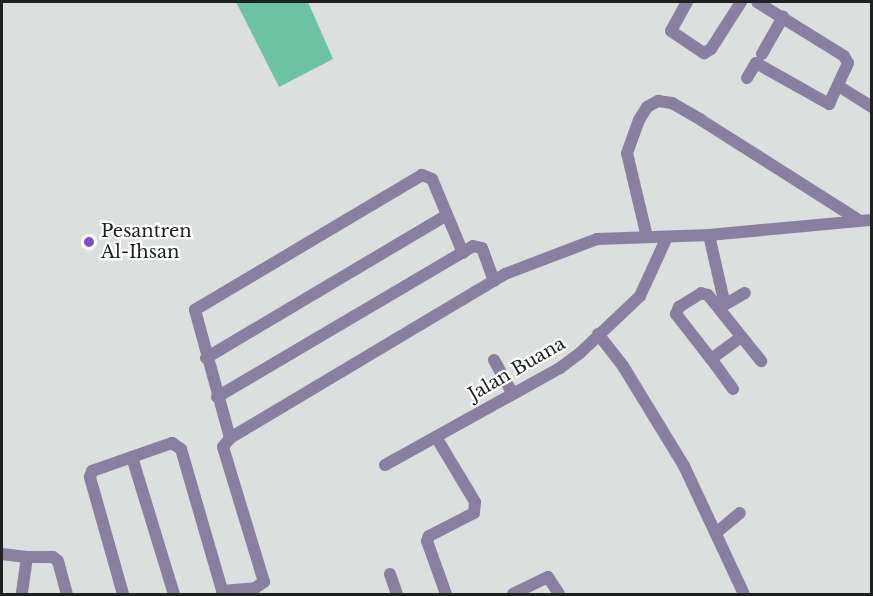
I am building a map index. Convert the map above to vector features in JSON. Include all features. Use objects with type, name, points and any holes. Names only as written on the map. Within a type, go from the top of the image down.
[{"type":"street","points":[[687,2],[671,31],[704,53],[711,49],[741,2]]},
{"type":"street","points":[[747,78],[756,63],[826,105],[833,100],[848,67],[847,58],[779,10],[757,2]]},
{"type":"street","points":[[762,54],[779,10]]},
{"type":"street","points":[[840,87],[872,107]]},
{"type":"street","points":[[647,237],[627,153],[639,120],[647,107],[658,101],[672,103],[701,120],[857,219]]},
{"type":"street","points":[[230,438],[206,358],[195,310],[422,175],[432,178],[463,253]]},
{"type":"street","points":[[206,358],[447,215]]},
{"type":"street","points":[[123,594],[90,477],[92,471],[178,443],[223,593],[255,588],[264,582],[223,447],[230,438],[494,281],[597,239],[709,235],[857,219],[872,220]]},
{"type":"street","points":[[709,235],[722,308]]},
{"type":"street","name":"Jalan Buana","points":[[385,465],[561,368],[639,296],[667,237]]},
{"type":"street","points":[[217,397],[473,246],[482,248],[494,281]]},
{"type":"street","points":[[733,389],[677,317],[676,310],[701,293],[722,308],[760,361]]},
{"type":"street","points":[[722,308],[745,293]]},
{"type":"street","points":[[598,334],[623,366],[684,466],[744,594]]},
{"type":"street","points":[[711,359],[741,337]]},
{"type":"street","points":[[494,360],[512,393]]},
{"type":"street","points":[[436,437],[475,502],[474,513],[429,536],[427,542],[446,594]]},
{"type":"street","points":[[132,458],[174,594]]},
{"type":"street","points":[[716,533],[740,513]]},
{"type":"street","points":[[2,554],[53,557],[58,561],[67,594]]},
{"type":"street","points":[[22,594],[27,557]]},
{"type":"street","points":[[390,574],[392,592]]},
{"type":"street","points":[[513,594],[530,590],[548,577],[559,594]]},
{"type":"green space","points":[[236,2],[308,2],[333,59],[279,87]]},
{"type":"place","name":"Pesantren Al-Ihsan","points":[[89,242]]}]
